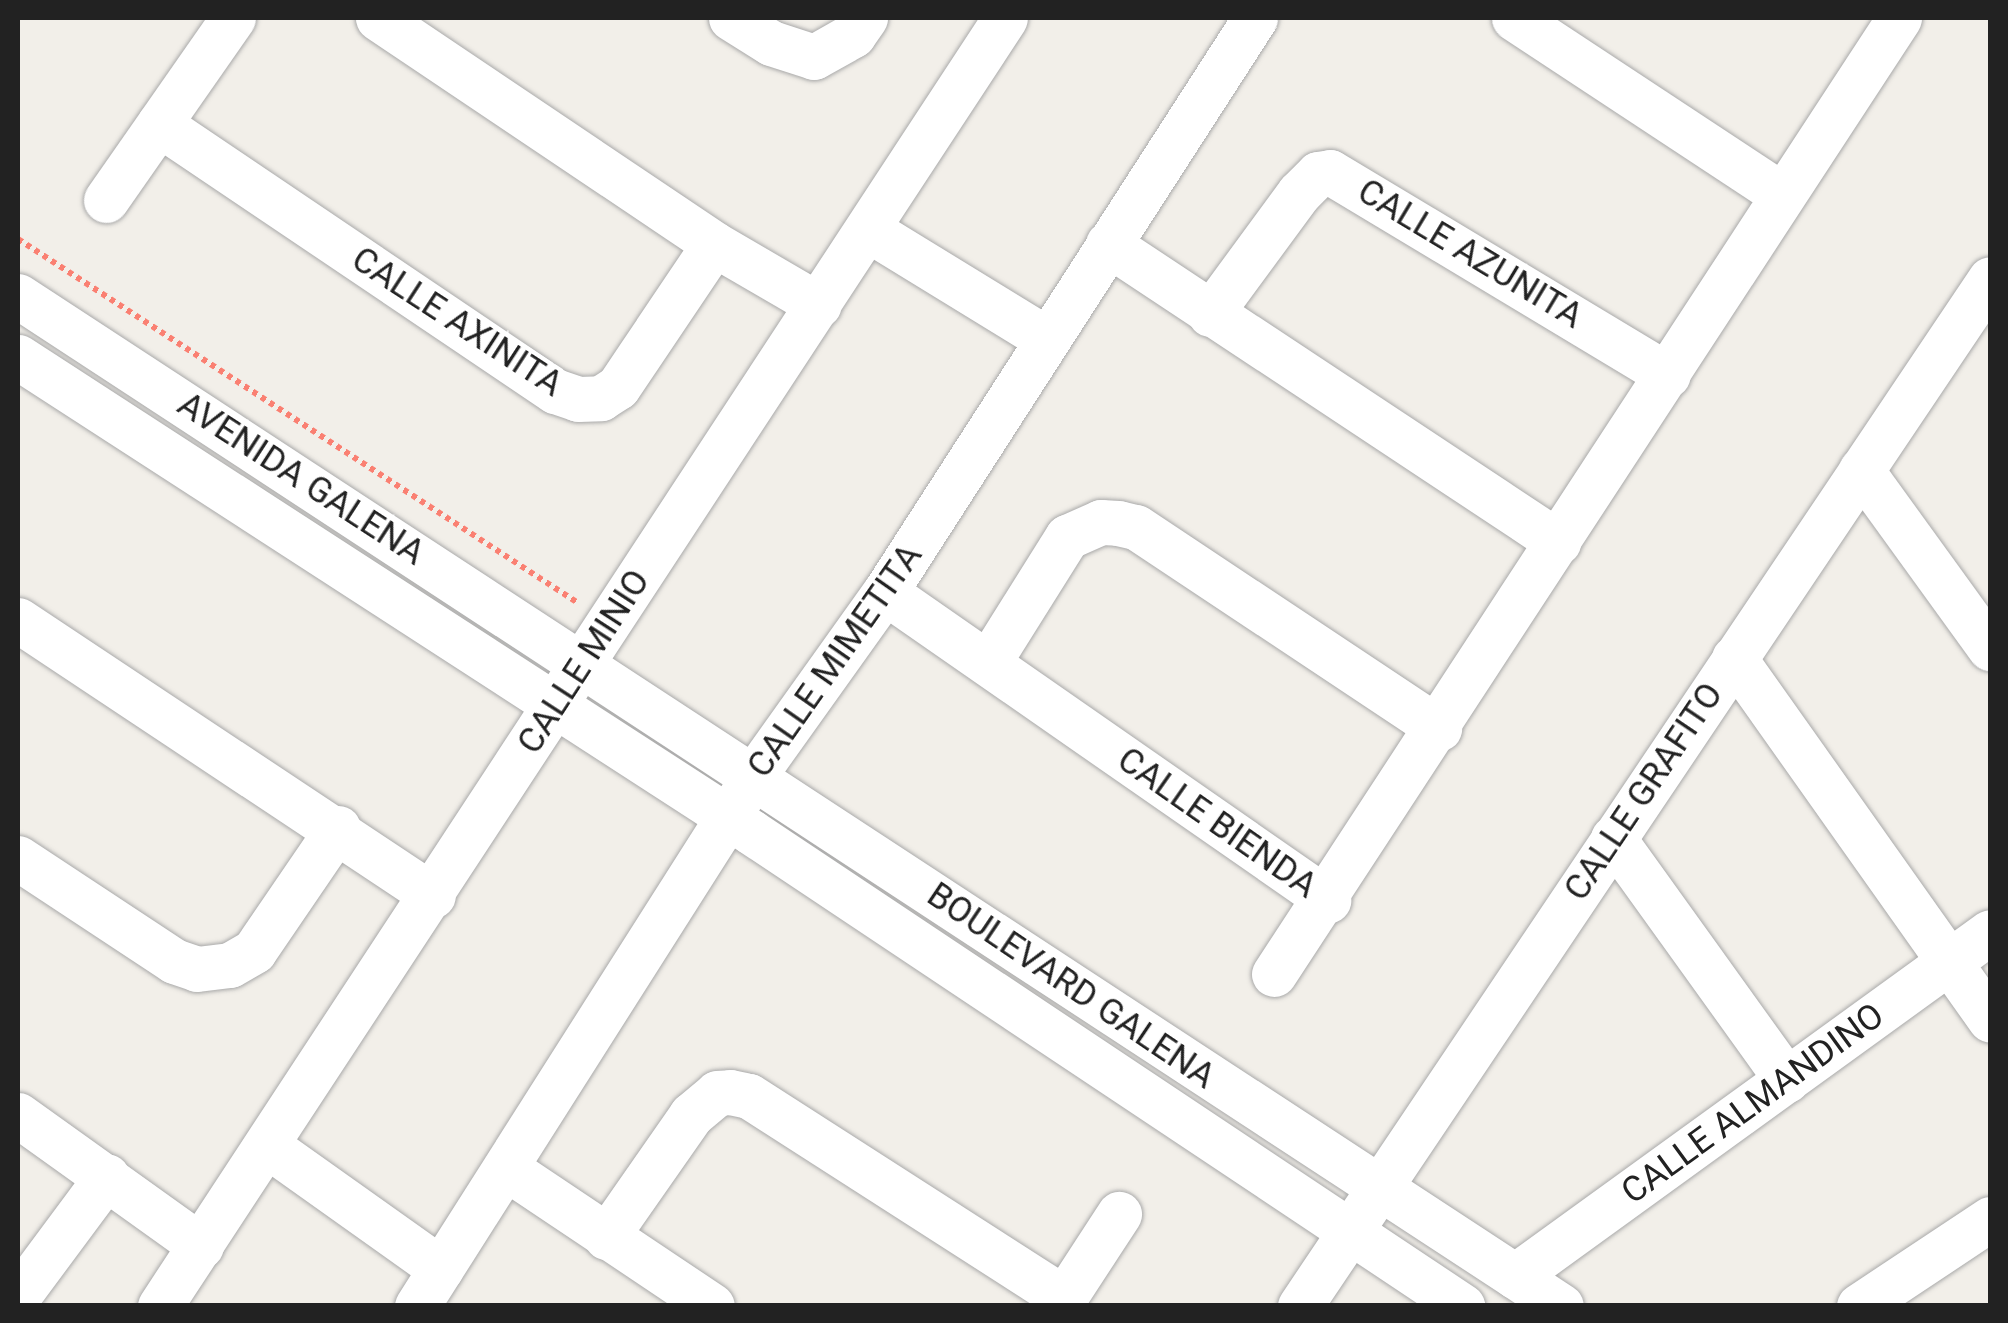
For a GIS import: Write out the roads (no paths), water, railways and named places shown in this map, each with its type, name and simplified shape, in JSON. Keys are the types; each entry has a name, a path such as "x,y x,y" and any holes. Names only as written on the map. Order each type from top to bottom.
{"street":[{"path":"106,200 233,18"},
{"path":"378,18 714,244 819,305"},
{"path":"731,18 771,43 814,57 843,42 865,18"},
{"name":"CALLE MINIO","path":"160,1306 433,896 1006,18"},
{"name":"CALLE MIMETITA","path":"429,1287 509,1170 756,774 884,592 1255,18"},
{"path":"1514,18 1781,194"},
{"path":"1108,244 1558,542 1729,280 1883,23"},
{"name":"CALLE AXINITA","path":"159,124 555,391 578,399 600,398 618,388 714,244"},
{"name":"CALLE AZUNITA","path":"1210,314 1299,193 1330,172 1668,375"},
{"path":"869,230 1047,339"},
{"name":"CALLE GRAFITO","path":"1300,1306 1990,280"},
{"name":"AVENIDA GALENA","path":"18,296 585,662"},
{"name":"AVENIDA GALENA","path":"18,358 556,706"},
{"path":"1861,470 1990,648"},
{"path":"988,662 1067,537 1101,522 1118,523 1136,527 1439,728"},
{"name":"CALLE BIENDA","path":"884,592 1328,900 1558,542"},
{"path":"18,620 338,828 433,896"},
{"path":"1734,658 1990,1020"},
{"name":"BOULEVARD GALENA","path":"585,662 1376,1190 1561,1306"},
{"name":"BOULEVARD GALENA","path":"556,706 1462,1306"},
{"path":"18,858 174,961 197,968 230,965 254,950 338,828"},
{"path":"1613,838 1786,1080"},
{"path":"1274,974 1328,900"},
{"name":"CALLE ALMANDINO","path":"1515,1276 1990,932"},
{"path":"606,1238 690,1115 718,1093 730,1092 748,1096 1061,1302 1119,1214"},
{"path":"18,1115 200,1246"},
{"path":"268,1146 429,1287"},
{"path":"509,1170 712,1306"},
{"path":"18,1296 107,1176"},
{"path":"1860,1306 1990,1219"}]}
